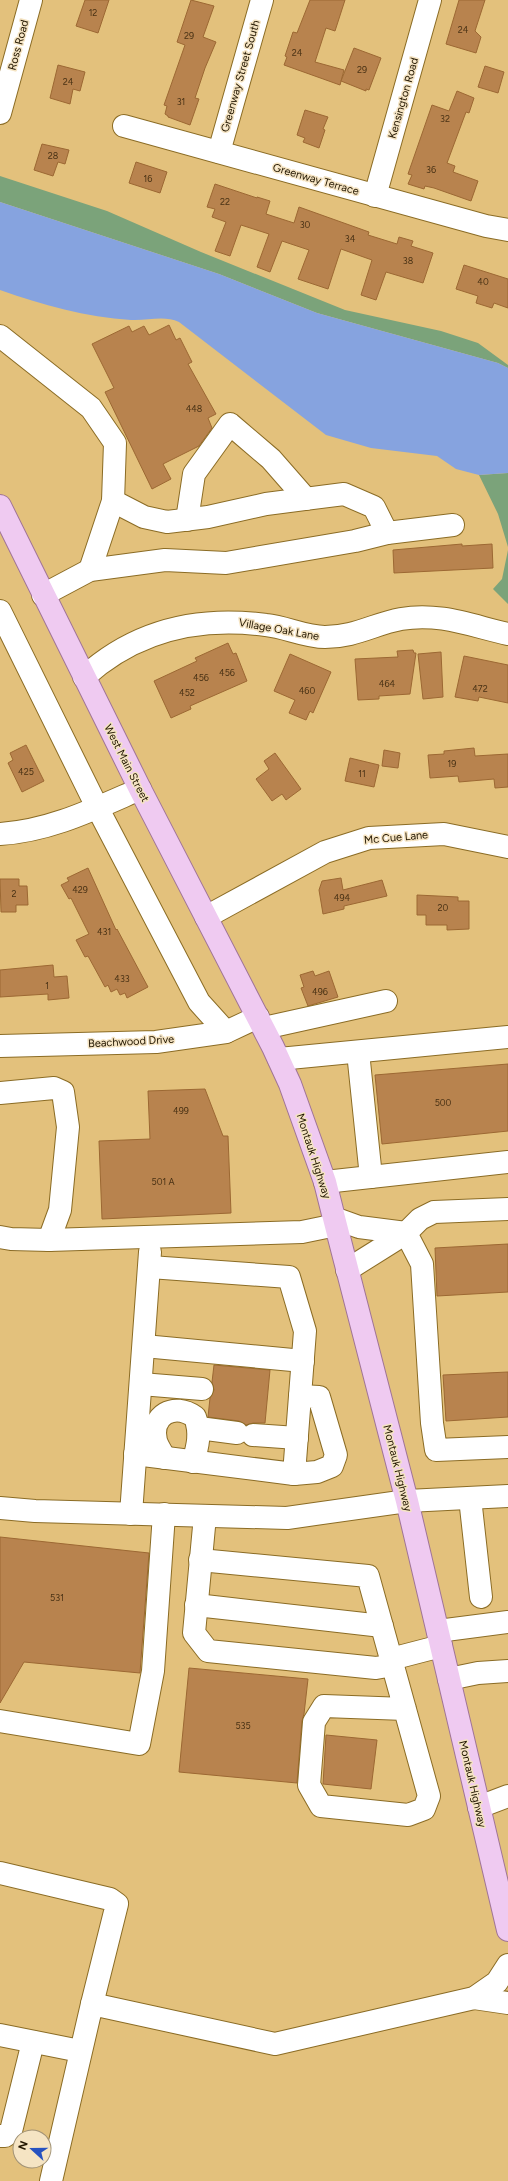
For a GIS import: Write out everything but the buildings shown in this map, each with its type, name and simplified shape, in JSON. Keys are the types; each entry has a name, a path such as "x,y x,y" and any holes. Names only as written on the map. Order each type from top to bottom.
{"main road":[{"name":"West Main Street","path":"0,506 42,595 261,1023"},
{"name":"Montauk Highway","path":"261,1023 290,1084 325,1182 406,1501 508,1930"}],"street":[{"name":"Ross Road","path":"0,113 31,0"},
{"name":"Greenway Street South","path":"219,152 262,0"},
{"name":"Kensington Road","path":"375,196 430,0"},
{"name":"Greenway Terrace","path":"124,126 375,196 508,230"},
{"path":"0,336 91,408 115,443 113,501 90,570"},
{"path":"187,520 194,474 230,424 271,459 306,499"},
{"path":"113,501 144,517 167,522 208,517 266,504 344,494 374,507 387,533"},
{"path":"42,595 90,570 165,560 226,563 355,541 387,533 453,525"},
{"path":"0,611 97,807 199,1002 226,1032"},
{"name":"Village Oak Lane","path":"84,677 96,665 133,644 160,631 196,623 232,621 268,625 305,635 330,637 362,632 401,619 425,617 448,618 508,634"},
{"path":"0,834 22,832 61,823 140,789"},
{"name":"Mc Cue Lane","path":"206,917 325,852 369,838 444,834 508,847"},
{"name":"Beachwood Drive","path":"0,1046 156,1042 226,1032 261,1023 386,1001"},
{"path":"279,1060 508,1037"},
{"path":"358,1052 371,1177"},
{"path":"0,1093 54,1088 63,1092 68,1127 67,1142 60,1210 49,1240"},
{"path":"325,1182 508,1162"},
{"path":"347,1270 406,1233 420,1219 434,1212 508,1209"},
{"path":"0,1237 12,1239 49,1240 151,1235 302,1232 335,1222 359,1227 406,1233"},
{"path":"406,1233 422,1264 432,1424 436,1450 508,1447"},
{"path":"131,1514 150,1267 151,1235"},
{"path":"150,1267 289,1277 305,1331 294,1474"},
{"path":"144,1346 303,1361"},
{"path":"141,1384 202,1389"},
{"path":"135,1454 294,1474 317,1472 332,1466 336,1455 319,1397 300,1396"},
{"path":"165,1458 156,1442 156,1431 160,1418 166,1412 178,1410 189,1413 195,1417 199,1428 199,1440 194,1462"},
{"path":"199,1428 245,1434 297,1438"},
{"path":"0,1508 35,1511 287,1518 406,1501 508,1496"},
{"path":"470,1498 481,1597"},
{"path":"0,1721 140,1744 153,1671 164,1514"},
{"path":"205,1516 194,1633 208,1651 376,1668 443,1654 508,1622"},
{"path":"200,1560 368,1576 405,1708 429,1796 424,1809 408,1816 321,1806 309,1785 314,1722 324,1706 405,1708"},
{"path":"196,1605 382,1626"},
{"path":"443,1654 478,1673 508,1671"},
{"path":"479,1807 508,1796"},
{"path":"0,1874 110,1899 117,1904 80,2051 51,2181"},
{"path":"474,1998 497,1982 508,1965"},
{"path":"92,2004 275,2044 474,1998 508,2003"},
{"path":"0,2035 80,2051"},
{"path":"0,2136 5,2136 11,2131 33,2042"}],"green space":[{"path":"0,176 107,211 201,252 345,310 441,331 478,343 508,365 508,368 498,363 317,313 219,274 0,202"},
{"path":"508,473 508,547 498,514 479,475"},
{"path":"508,550 508,604 493,589 502,579"}],"water":[{"path":"0,202 219,274 317,313 498,363 508,368 508,473 479,475 456,469 437,456 371,448 326,435 179,322 167,319 131,320 97,316 32,301 0,290"}]}
